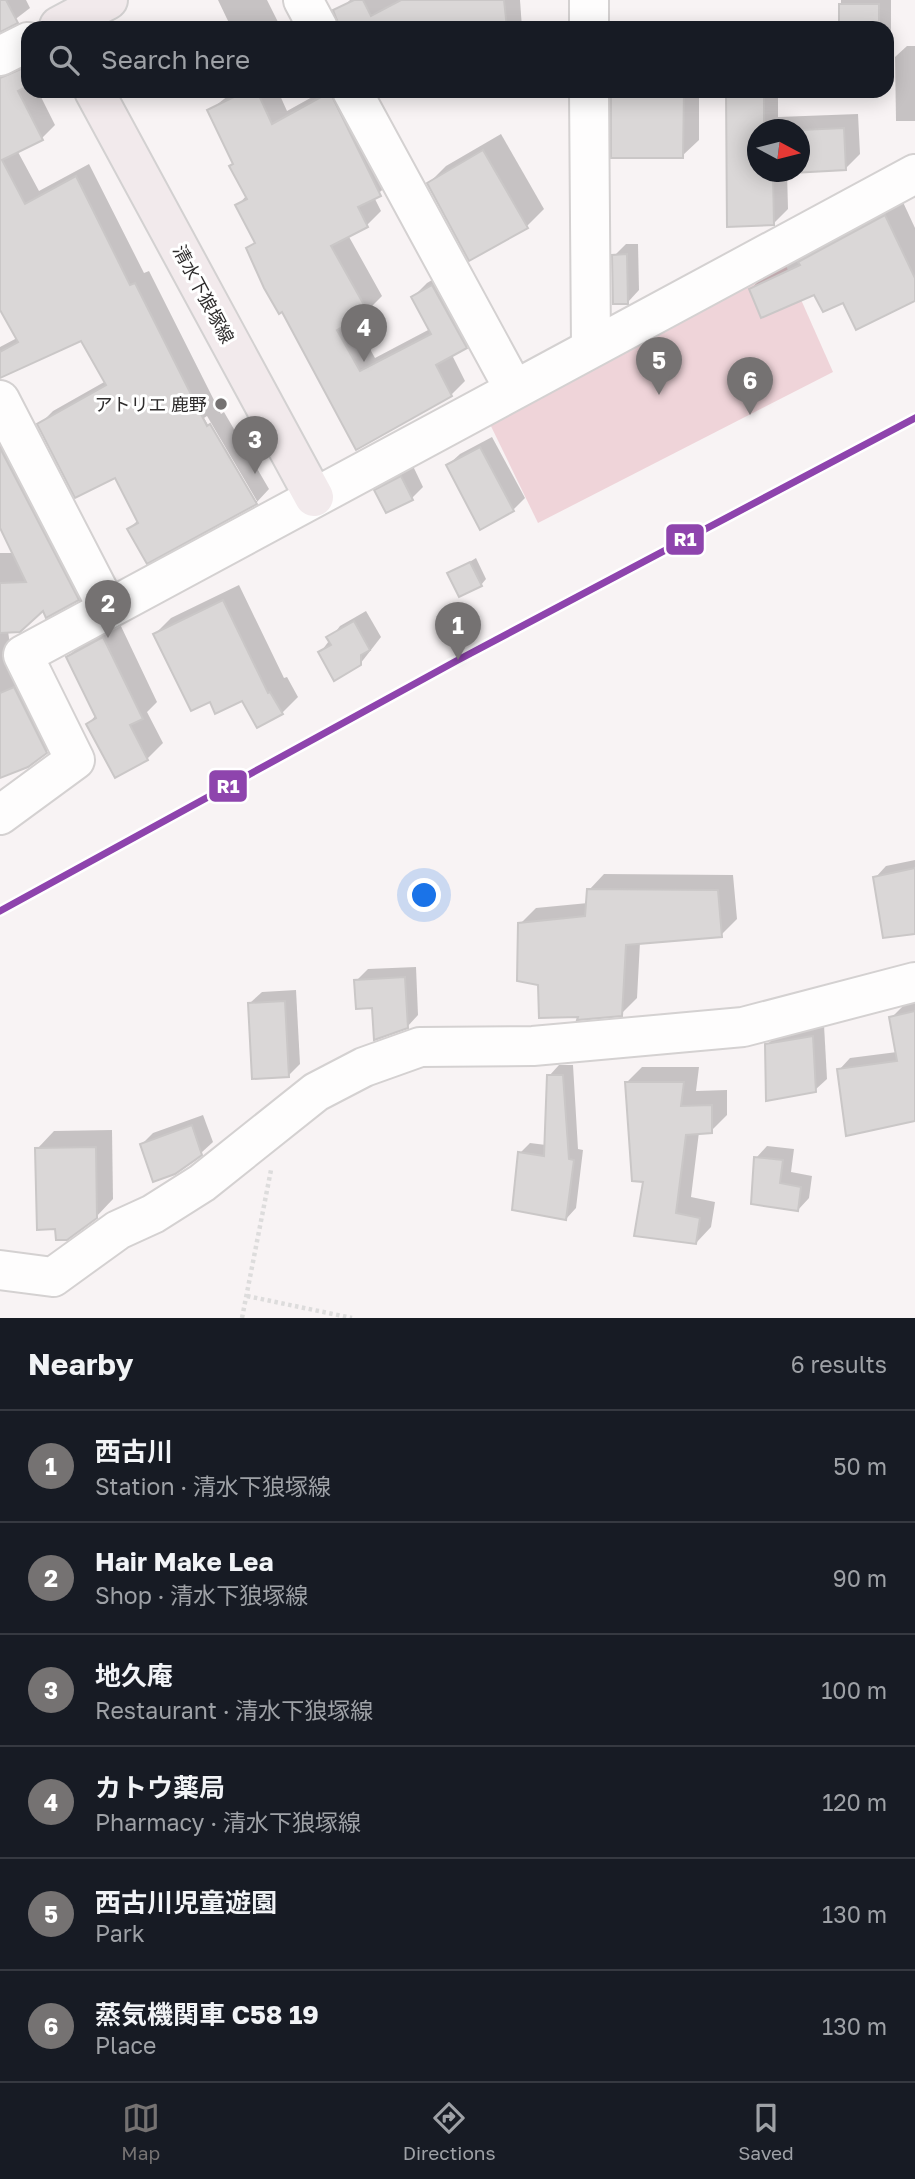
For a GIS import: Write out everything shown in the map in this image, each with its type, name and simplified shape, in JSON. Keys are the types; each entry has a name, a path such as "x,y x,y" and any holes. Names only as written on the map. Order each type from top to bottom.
{"main road":[{"path":"58,21 108,0"},
{"name":"清水下狼塚線","path":"98,98 314,497"}],"street":[{"path":"303,0 314,21"},
{"path":"589,0 589,21"},
{"path":"0,56 21,43"},
{"path":"356,98 514,389"},
{"path":"589,98 591,346"},
{"path":"0,815 75,760 23,655 591,346 915,174"},
{"path":"0,400 108,609"},
{"path":"0,1269 53,1277 118,1230 153,1214 202,1183 316,1093 364,1067 420,1047 533,1046 743,1027 915,982"}],"path":[{"path":"242,1318 281,1118"},
{"path":"247,1296 352,1318"}],"shaded area":[{"path":"783,259 833,372 538,523 487,418"}],"building":[{"path":"0,0 6,0 18,23 0,32"},
{"path":"354,0 363,0 371,16 401,0 504,0 506,21 337,21 333,10"},
{"path":"839,4 879,4 879,21 839,21"},
{"path":"21,69 21,90 18,91 43,140 2,160 25,204 76,176 130,285 135,283 207,426 210,424 257,504 147,564 127,529 138,523 115,478 75,498 37,424 106,385 81,341 0,378 0,352 18,342 0,310 0,78"},
{"path":"232,98 260,98 272,124 319,98 333,98 381,196 358,207 368,227 331,246 368,312 337,330 360,371 431,334 411,297 432,285 467,348 436,365 452,396 356,450 282,312 279,314 264,288 246,248 255,243 235,205 247,199 229,166 233,164 207,110"},
{"path":"611,98 684,98 683,158 611,158"},
{"path":"726,98 764,98 764,119 747,119 747,182 773,182 774,225 727,227"},
{"path":"844,128 846,170 810,172 810,130"},
{"path":"483,150 528,228 469,261 427,183"},
{"path":"885,215 915,278 915,301 856,330 843,303 823,312 814,295 761,318 749,289 800,265 798,262"},
{"path":"627,254 628,304 613,304 612,255"},
{"path":"480,447 514,511 480,530 446,465"},
{"path":"0,448 79,600 46,618 43,611 20,632 0,633 0,583 26,582 0,528"},
{"path":"401,476 413,500 386,513 374,490"},
{"path":"470,562 482,586 459,597 447,573"},
{"path":"223,600 268,693 270,692 283,714 257,728 242,701 215,714 210,702 191,711 153,634"},
{"path":"354,621 370,650 361,655 361,665 334,681 318,652 331,645 326,637"},
{"path":"103,637 143,719 130,725 148,760 115,778 86,724 96,718 66,657"},
{"path":"14,687 47,753 28,767 0,778 0,693"},
{"path":"915,868 915,934 883,938 873,877"},
{"path":"587,889 718,890 722,937 626,945 622,1016 577,1020 578,1017 539,1018 538,985 517,981 518,923 585,916"},
{"path":"405,977 408,1028 374,1040 372,1008 356,1009 354,980"},
{"path":"285,1001 289,1077 252,1079 248,1003"},
{"path":"915,1011 915,1121 846,1136 837,1069 897,1061 889,1017"},
{"path":"813,1036 816,1092 766,1101 765,1044"},
{"path":"547,1075 563,1075 569,1159 574,1160 566,1220 512,1210 518,1152 544,1156"},
{"path":"625,1082 684,1082 681,1106 712,1105 712,1133 686,1135 676,1213 700,1218 696,1244 634,1236 643,1182 632,1181"},
{"path":"192,1125 202,1155 175,1174 153,1182 140,1144"},
{"path":"96,1147 97,1218 67,1240 56,1240 55,1229 37,1230 35,1148"},
{"path":"754,1157 783,1160 780,1183 801,1187 798,1211 751,1204"}],"transit line":[{"name":"R1","path":"0,911 458,660 915,418"}],"place":[{"name":"カトウ薬局","path":"364,362"},
{"name":"西古川児童遊園","path":"659,395"},
{"name":"アトリエ 鹿野","path":"221,404"},
{"name":"蒸気機関車 C58 19","path":"750,415"},
{"name":"地久庵","path":"255,474"},
{"name":"Hair Make Lea","path":"108,638"},
{"name":"西古川","path":"458,660"}]}
